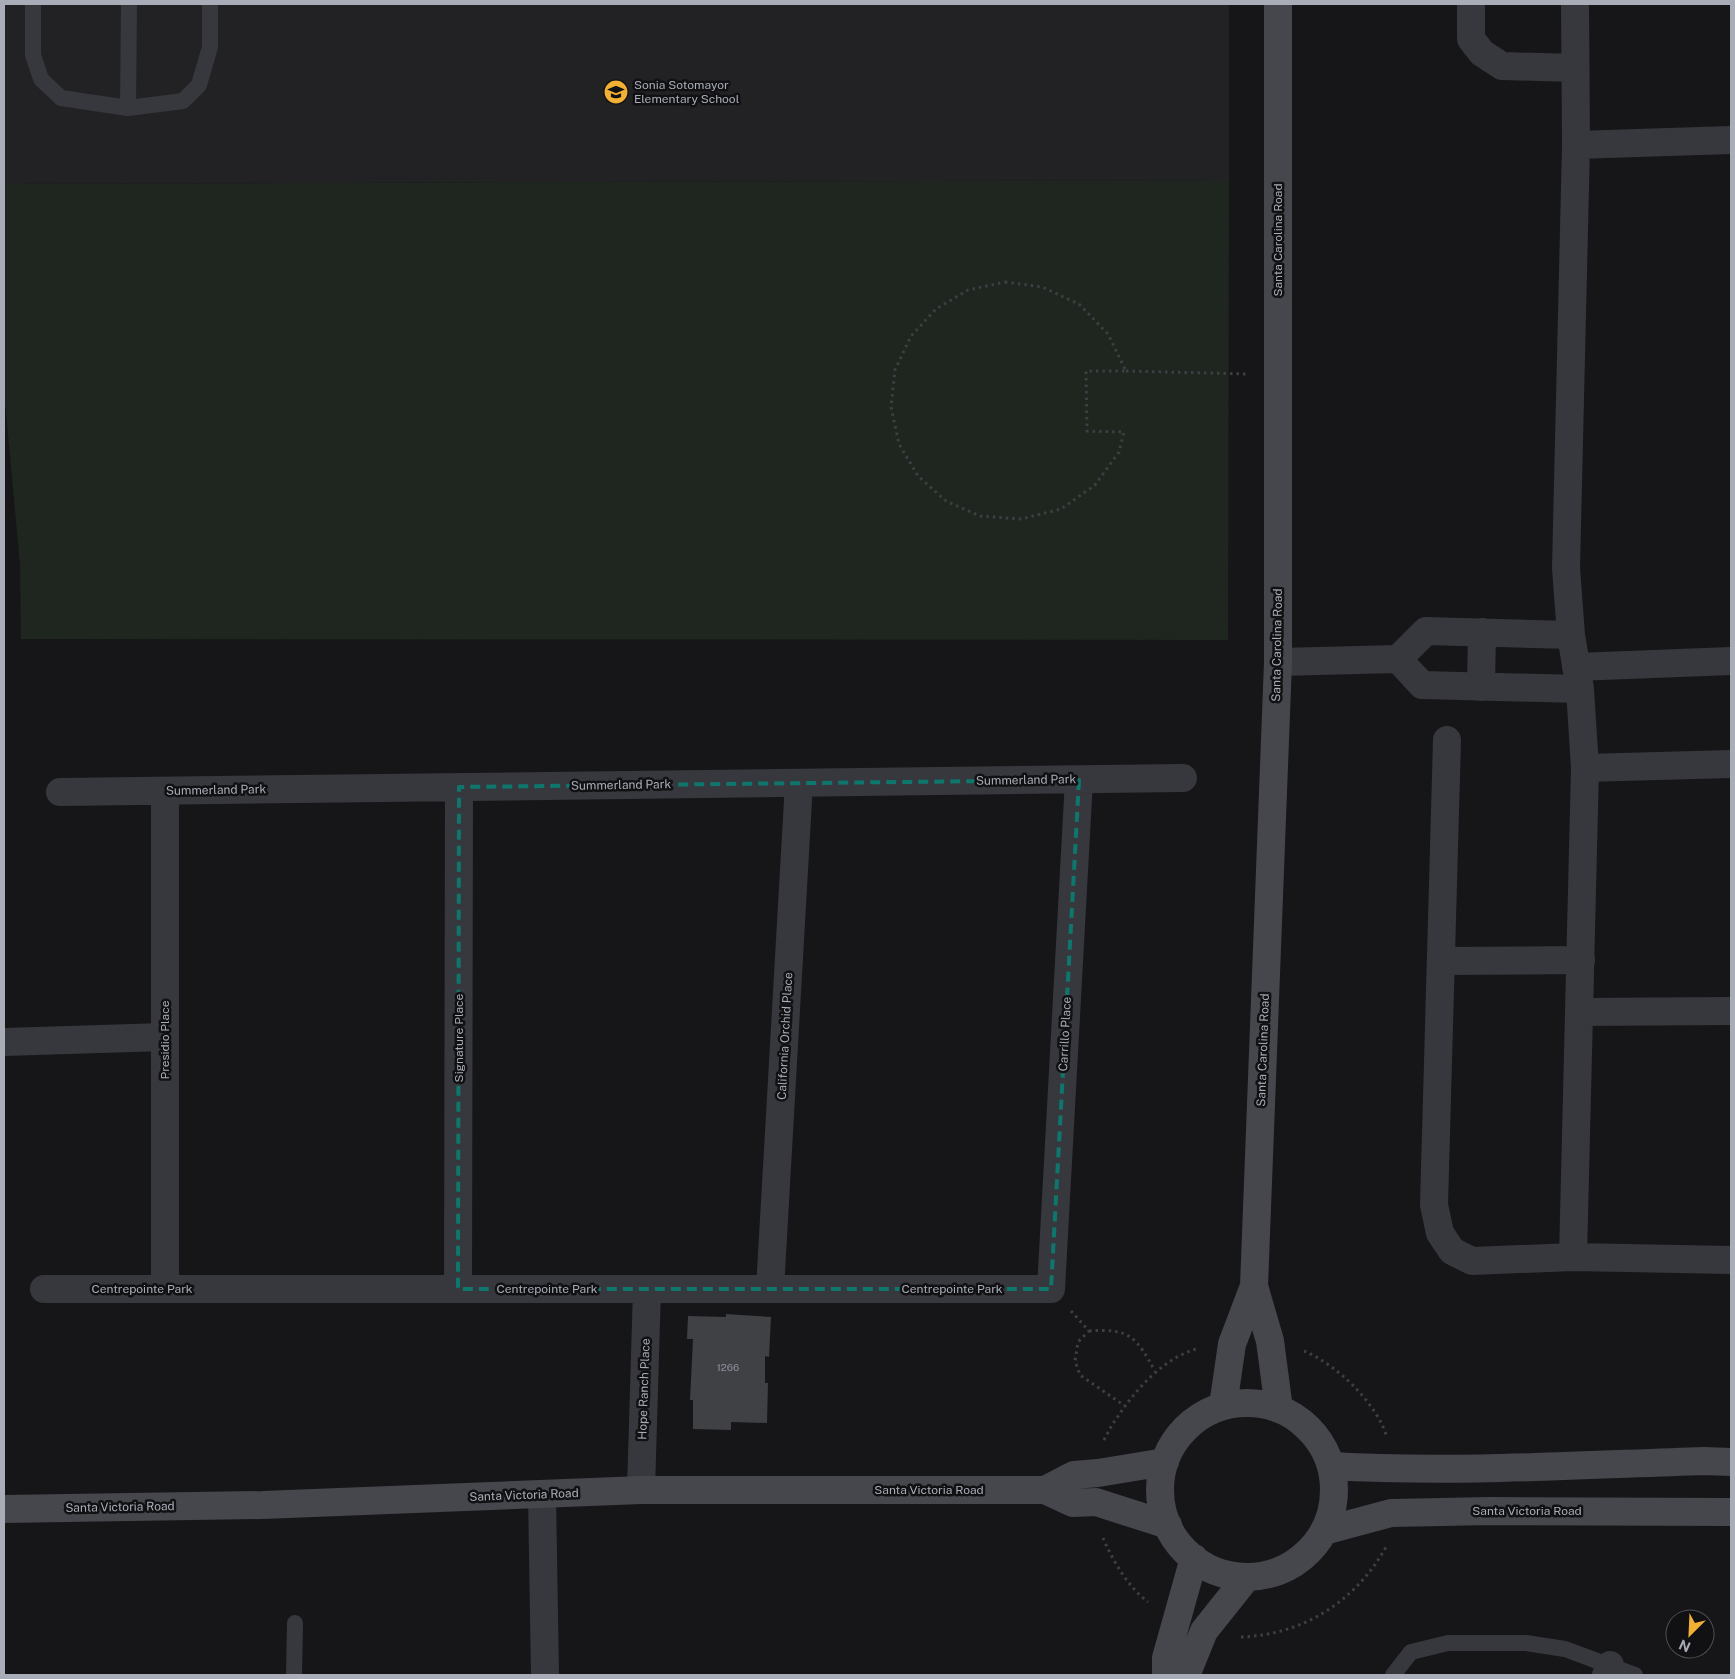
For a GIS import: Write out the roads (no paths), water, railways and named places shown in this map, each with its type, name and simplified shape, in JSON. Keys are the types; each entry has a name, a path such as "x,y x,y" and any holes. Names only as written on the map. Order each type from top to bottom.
{"street":[{"name":"Santa Carolina Road","path":"1224,1406 1232,1344 1254,1286 1278,662 1278,4"},
{"path":"1471,4 1471,39 1482,53 1502,66 1575,68"},
{"path":"1573,1257 1585,768 1578,678 1571,635 1566,568 1576,145 1575,4"},
{"path":"1576,145 1731,140"},
{"path":"1278,662 1398,659 1426,631 1571,635"},
{"path":"1481,687 1482,632"},
{"path":"1398,659 1422,685 1481,687 1731,661"},
{"path":"1447,740 1434,1205 1440,1233 1452,1251 1472,1261 1573,1257 1731,1260"},
{"path":"1585,768 1731,764"},
{"name":"Summerland Park","path":"60,792 1183,778"},
{"name":"Carrillo Place","path":"1051,1289 1080,780"},
{"name":"California Orchid Place","path":"770,1289 799,783"},
{"name":"Signature Place","path":"458,1289 459,787"},
{"name":"Presidio Place","path":"165,791 165,1289"},
{"path":"1441,961 1581,960"},
{"path":"1580,1012 1731,1011"},
{"path":"4,1042 165,1037"},
{"name":"Santa Carolina Road","path":"1254,1286 1270,1340 1279,1409"},
{"name":"Centrepointe Park","path":"44,1289 1051,1289"},
{"name":"Hope Ranch Place","path":"640,1490 647,1289"},
{"path":"1251,1403 1279,1409 1302,1422 1320,1442 1331,1466 1335,1488 1332,1510 1324,1531 1311,1550 1292,1564 1270,1574 1247,1576 1219,1572 1194,1558 1179,1543 1168,1526 1162,1505 1160,1483 1165,1462 1174,1443 1187,1427 1204,1414 1224,1406 1251,1403"},
{"path":"1331,1466 1390,1469 1475,1469 1704,1461 1731,1462"},
{"name":"Santa Victoria Road","path":"1045,1490 1074,1475 1165,1462"},
{"name":"Santa Victoria Road","path":"4,1509 264,1505 640,1490 1045,1490 1073,1503 1096,1502 1168,1526"},
{"path":"542,1494 545,1675"},
{"name":"Santa Victoria Road","path":"1324,1531 1392,1513 1490,1511 1731,1512"},
{"path":"1166,1675 1166,1658 1194,1558"},
{"path":"1183,1675 1187,1673 1204,1631 1247,1576"}],"lane":[{"path":"33,4 33,55 41,79 61,98 128,108 183,100 199,85 210,47 210,4"},
{"path":"128,108 129,4"},
{"path":"294,1675 295,1622"},
{"path":"1393,1675 1411,1652 1448,1643 1526,1643 1565,1649 1608,1670 1635,1675"}],"place":[{"name":"Sonia Sotomayor Elementary School","path":"616,92"}]}
